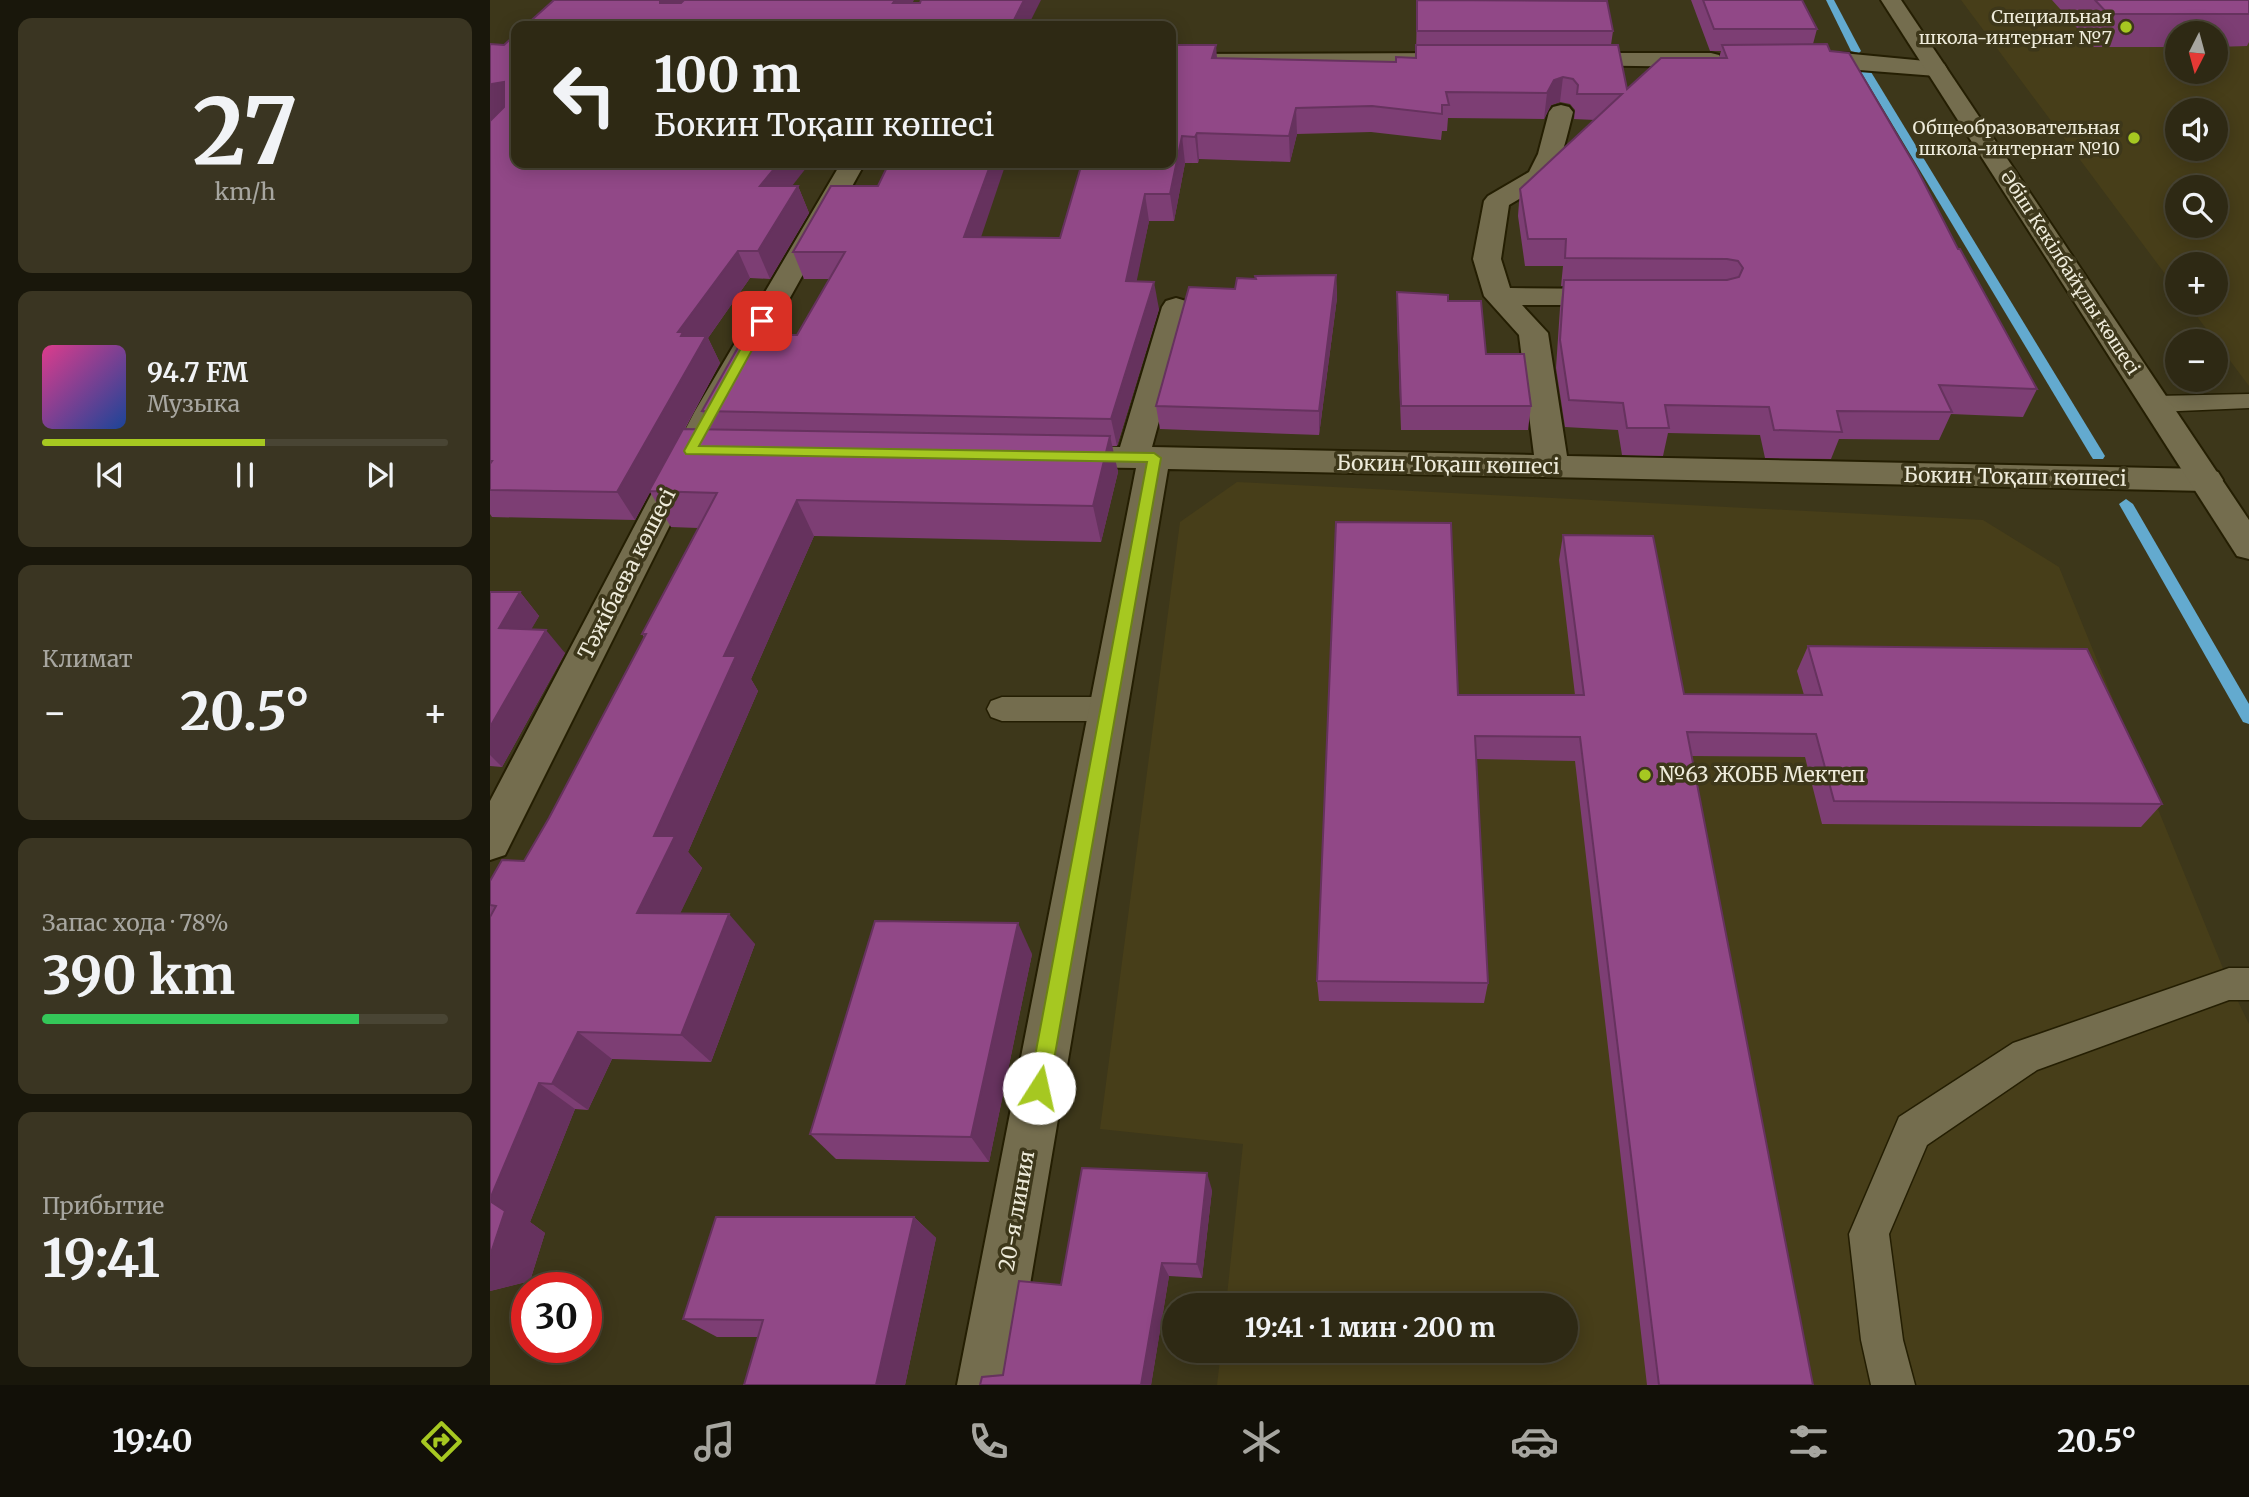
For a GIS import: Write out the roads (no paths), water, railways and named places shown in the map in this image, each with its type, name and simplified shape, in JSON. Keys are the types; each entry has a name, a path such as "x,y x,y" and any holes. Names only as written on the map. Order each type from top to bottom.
{"street":[{"name":"Әбіш Кекілбайұлы көшесі","path":"1891,0 2249,547"},
{"path":"1176,61 1465,60"},
{"path":"1548,60 1730,60"},
{"path":"1786,60 1842,60 1936,69"},
{"path":"1552,467 1534,333 1497,296 1487,260 1497,201 1539,177 1550,153 1561,112"},
{"name":"Тәжібаева көшесі","path":"490,842 704,451 850,168"},
{"path":"1497,296 1636,297"},
{"name":"20-я линия","path":"985,1385 1109,709 1144,458 1176,307"},
{"name":"Бокин Тоқаш көшесі","path":"1036,456 2206,481"}],"lane":[{"path":"2156,404 2249,401"},
{"path":"1002,709 1109,709"},
{"path":"1893,1385 1882,1340 1869,1234 1913,1131 2026,1056 2229,984 2249,984"}],"waterway":[{"path":"1830,0 1856,51"},
{"path":"1866,72 2098,456"},
{"path":"2126,504 2249,718"}],"place":[{"name":"Специальная школа-интернат №7","path":"2126,27"},
{"name":"Общеобразовательная школа-интернат №10","path":"2134,138"},
{"name":"№63 ЖОББ Мектеп","path":"1645,775"}]}
